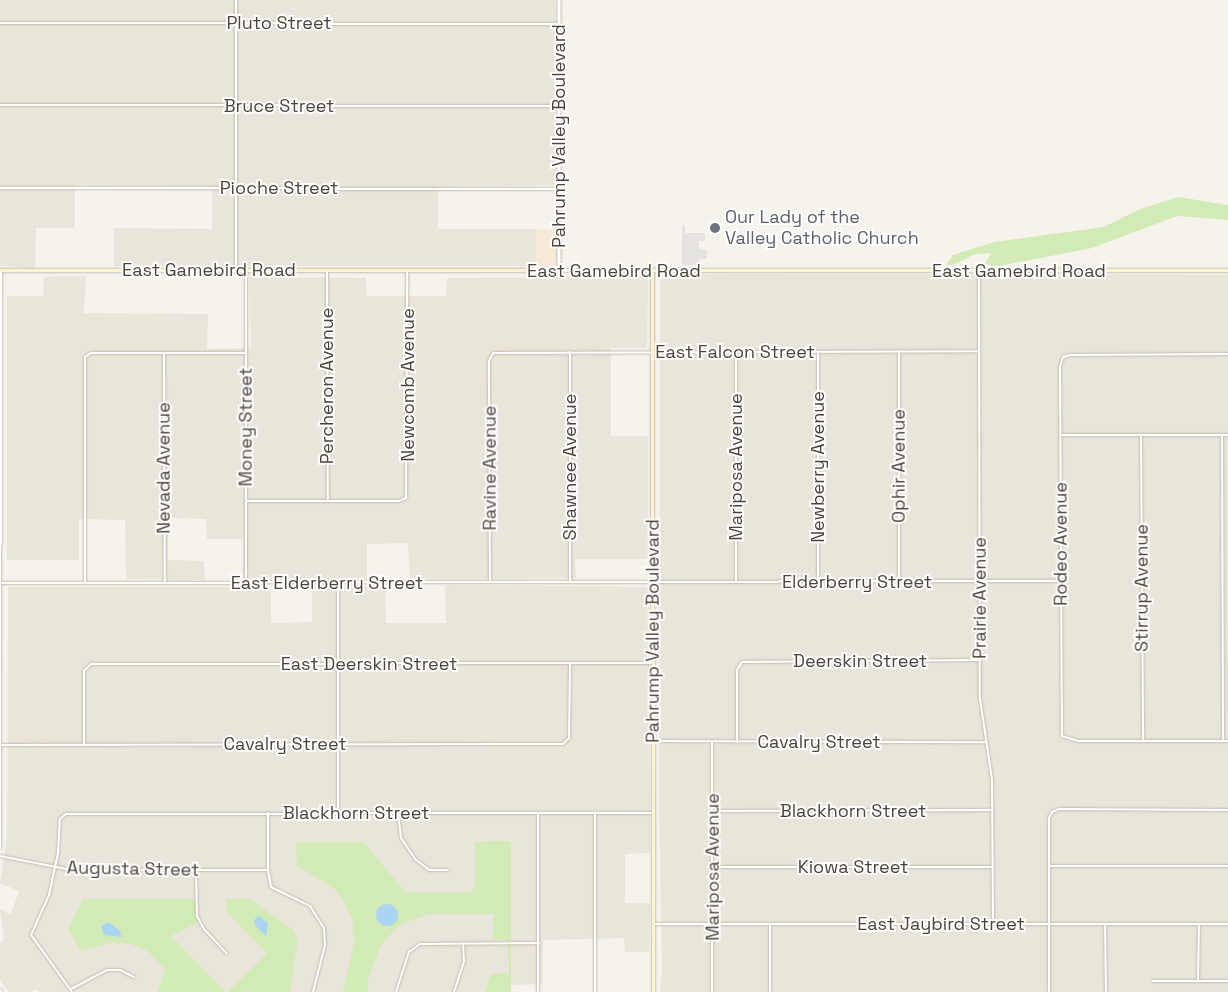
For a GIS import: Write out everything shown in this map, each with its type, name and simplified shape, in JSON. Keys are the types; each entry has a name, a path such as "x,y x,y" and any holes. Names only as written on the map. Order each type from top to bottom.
{"main road":[{"name":"East Gamebird Road","path":"0,270 1228,270"},
{"name":"Pahrump Valley Boulevard","path":"652,271 653,992"}],"street":[{"path":"236,0 236,270"},
{"name":"Pahrump Valley Boulevard","path":"559,0 559,271"},
{"name":"Pluto Street","path":"0,23 559,24"},
{"name":"Bruce Street","path":"0,105 559,106"},
{"name":"Pioche Street","path":"0,188 559,188"},
{"path":"0,270 2,583 0,848"},
{"name":"Money Street","path":"246,270 246,583"},
{"name":"Percheron Avenue","path":"326,270 328,501"},
{"name":"Newcomb Avenue","path":"328,501 404,499 408,493 408,271"},
{"name":"Prairie Avenue","path":"979,271 981,716 992,779 993,924"},
{"name":"Ophir Avenue","path":"898,351 899,582"},
{"name":"East Falcon Street","path":"491,354 570,352 979,351"},
{"name":"Shawnee Avenue","path":"570,352 570,582"},
{"name":"Mariposa Avenue","path":"736,352 736,582"},
{"name":"Newberry Avenue","path":"818,352 818,582"},
{"path":"85,583 85,357 92,353 246,353"},
{"name":"Nevada Avenue","path":"164,353 165,583"},
{"name":"Ravine Avenue","path":"490,582 491,354"},
{"name":"Rodeo Avenue","path":"1143,741 1070,741 1064,738 1061,731 1061,435 1063,357 1228,354"},
{"path":"1061,435 1228,435"},
{"name":"Stirrup Avenue","path":"1141,435 1143,741"},
{"path":"1222,435 1223,741"},
{"path":"246,501 328,501"},
{"name":"Elderberry Street","path":"653,582 1061,581"},
{"name":"East Elderberry Street","path":"2,583 653,582"},
{"path":"338,583 338,813"},
{"name":"Deerskin Street","path":"737,742 736,675 740,664 746,661 980,660"},
{"name":"Cavalry Street","path":"2,745 567,742 570,663"},
{"name":"East Deerskin Street","path":"84,745 86,666 653,663"},
{"name":"Cavalry Street","path":"653,741 986,742"},
{"path":"1143,741 1228,741"},
{"name":"Mariposa Avenue","path":"712,742 712,992"},
{"name":"Blackhorn Street","path":"713,810 992,810"},
{"path":"1050,992 1049,818 1052,812 1059,810 1228,810"},
{"path":"595,812 595,992"},
{"name":"Blackhorn Street","path":"55,868 60,818 66,814 654,812"},
{"path":"268,813 268,870 274,890 310,906 323,923 325,945 314,992"},
{"path":"398,813 401,838 415,859 429,870 448,870"},
{"path":"538,813 538,992"},
{"name":"Augusta Street","path":"0,856 55,868 268,870"},
{"path":"1049,866 1228,866"},
{"name":"Kiowa Street","path":"712,867 993,867"},
{"path":"55,868 32,938 71,991 107,970 120,970 134,977"},
{"path":"196,870 197,916 204,929 226,953"},
{"name":"East Jaybird Street","path":"654,924 1228,924"},
{"path":"770,924 770,992"},
{"path":"1105,924 1106,992"},
{"path":"1198,981 1199,924"},
{"path":"396,992 412,948 422,943 539,943"},
{"path":"454,992 464,962 463,943"},
{"path":"1152,981 1228,981"}],"shaded area":[{"path":"0,0 555,0 556,185 438,187 438,229 536,229 536,266 114,266 114,228 212,229 212,186 75,185 75,228 36,228 35,268 0,266"},
{"path":"682,225 685,225 685,233 705,233 705,241 699,241 699,249 707,250 707,259 699,259 700,265 682,265"},
{"path":"536,229 556,229 556,266 536,266"},
{"path":"725,274 1228,275 1228,992 660,992 662,968 659,804 660,277"},
{"path":"86,276 84,313 208,314 207,349 251,348 249,277 366,278 367,296 446,296 447,278 648,277 647,348 611,348 611,436 648,436 648,559 575,559 576,578 410,579 408,543 367,544 367,580 243,579 243,539 207,539 206,519 168,518 168,560 204,561 205,580 126,579 125,520 79,519 79,560 7,560 7,296 43,296 44,277"},
{"path":"445,585 649,587 650,853 625,854 625,903 650,903 649,952 625,952 624,938 543,940 543,984 511,985 511,992 39,992 36,989 31,992 9,992 0,981 0,943 4,939 0,909 11,914 19,891 0,883 7,838 8,587 271,587 271,623 312,622 312,586 385,586 386,623 446,623"}],"green space":[{"path":"1178,197 1228,205 1228,220 1177,216 1092,248 999,266 984,264 992,253 975,254 953,265 946,265 953,255 994,242 1104,227 1140,209"},
{"path":"511,841 511,992 485,992 491,974 509,973 508,940 493,940 493,914 429,914 399,925 381,945 368,980 368,992 343,992 354,942 353,923 345,902 334,888 297,866 296,842 364,842 405,892 470,892 475,887 475,842"},
{"path":"83,899 194,899 197,923 171,936 226,992 158,992 165,969 148,951 131,944 113,942 81,951 68,929"},
{"path":"226,899 250,899 293,930 298,939 290,992 227,992 267,954 226,911"}],"water":[{"path":"387,904 395,907 398,915 395,923 387,926 379,923 376,915 379,907"},
{"path":"259,916 268,923 266,936 255,925 254,920"},
{"path":"109,922 120,931 121,937 104,935 101,926"}],"place":[{"name":"Our Lady of the Valley Catholic Church","path":"715,228"}]}
